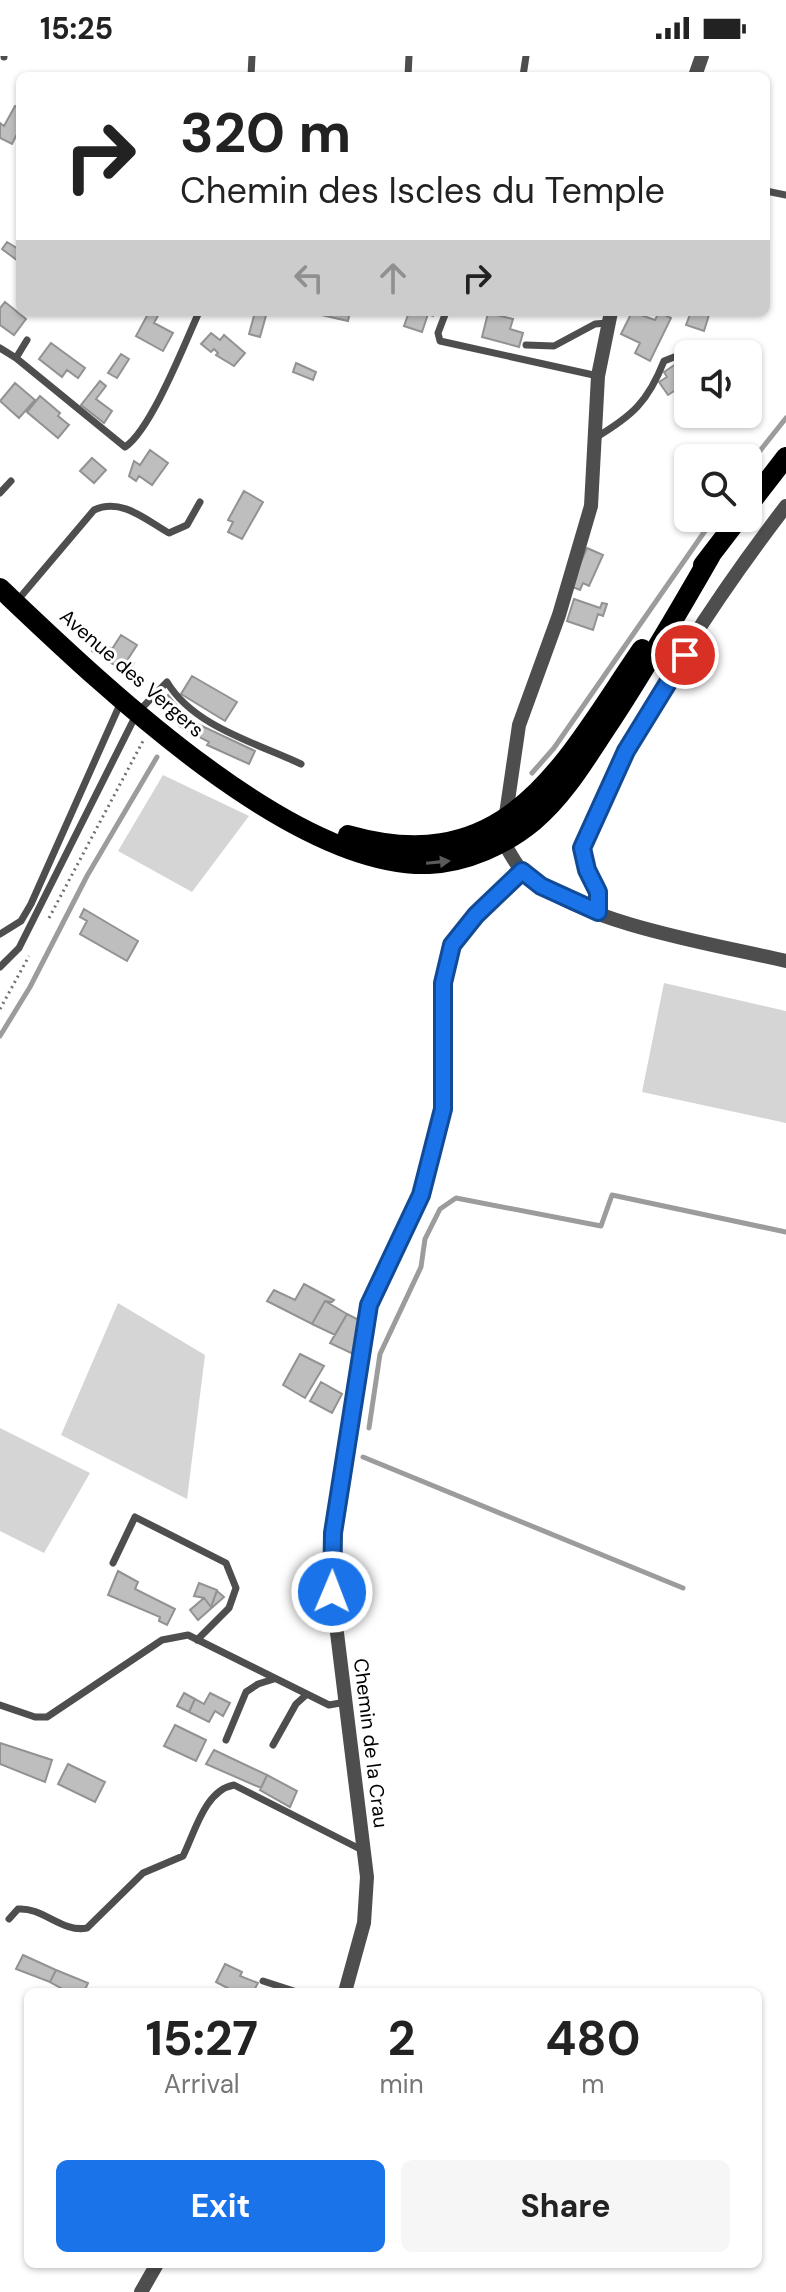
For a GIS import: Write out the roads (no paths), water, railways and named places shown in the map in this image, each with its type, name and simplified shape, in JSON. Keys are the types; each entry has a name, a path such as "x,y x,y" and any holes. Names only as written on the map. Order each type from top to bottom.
{"main road":[{"path":"762,488 786,457"},
{"path":"238,787 336,832 382,844 424,847 469,837 505,819 550,779 677,598 728,532"},
{"path":"238,787 296,824 376,858 429,864 481,854 545,811 581,765 631,690 711,555"},
{"name":"Avenue des Vergers","path":"8,596 137,713 238,787"}],"street":[{"path":"609,318 598,376 591,506 559,615 519,725 503,841 522,871 541,886 598,912 648,929 786,961"},
{"path":"598,912 598,892 587,870 582,848 593,820 654,701 786,506"},
{"path":"469,837 503,841"},
{"name":"Chemin de la Crau","path":"346,1988 364,1923 367,1877 332,1592 333,1533 369,1305 421,1195 439,1132 445,1086 443,983 452,945 476,915 522,871"},
{"path":"141,2292 155,2268"}],"lane":[{"path":"0,348 125,447 134,441 146,421 197,316"},
{"path":"444,316 438,333 440,341 598,376"},
{"path":"526,345 554,346 609,318"},
{"path":"16,358 27,340"},
{"path":"593,439 635,411 649,396 664,361 674,357"},
{"path":"0,493 11,481"},
{"path":"8,596 94,510 113,504 123,507 169,533 187,525 200,502"},
{"path":"0,934 21,921 137,713 167,682 178,700 213,723 301,764"},
{"path":"0,967 19,948 137,713"},
{"path":"113,1563 135,1517 226,1563 236,1588 229,1608 197,1640"},
{"path":"0,1705 35,1717 47,1717 162,1640 188,1635 329,1705 346,1702"},
{"path":"226,1740 246,1692 274,1679"},
{"path":"273,1745 296,1704 306,1695"},
{"path":"9,1919 18,1909 27,1908 71,1928 87,1928 143,1873 183,1856 212,1797 225,1787 234,1785 364,1851"},
{"path":"263,1981 285,1988"}],"waterway":[{"path":"762,448 786,418"},
{"path":"532,773 554,748 704,532"},
{"path":"0,1036 30,987 87,876 157,757"},
{"path":"369,1428 380,1354 421,1267 425,1239 440,1209 456,1198 601,1226 612,1195 786,1232"},
{"path":"363,1457 683,1588"}]}
